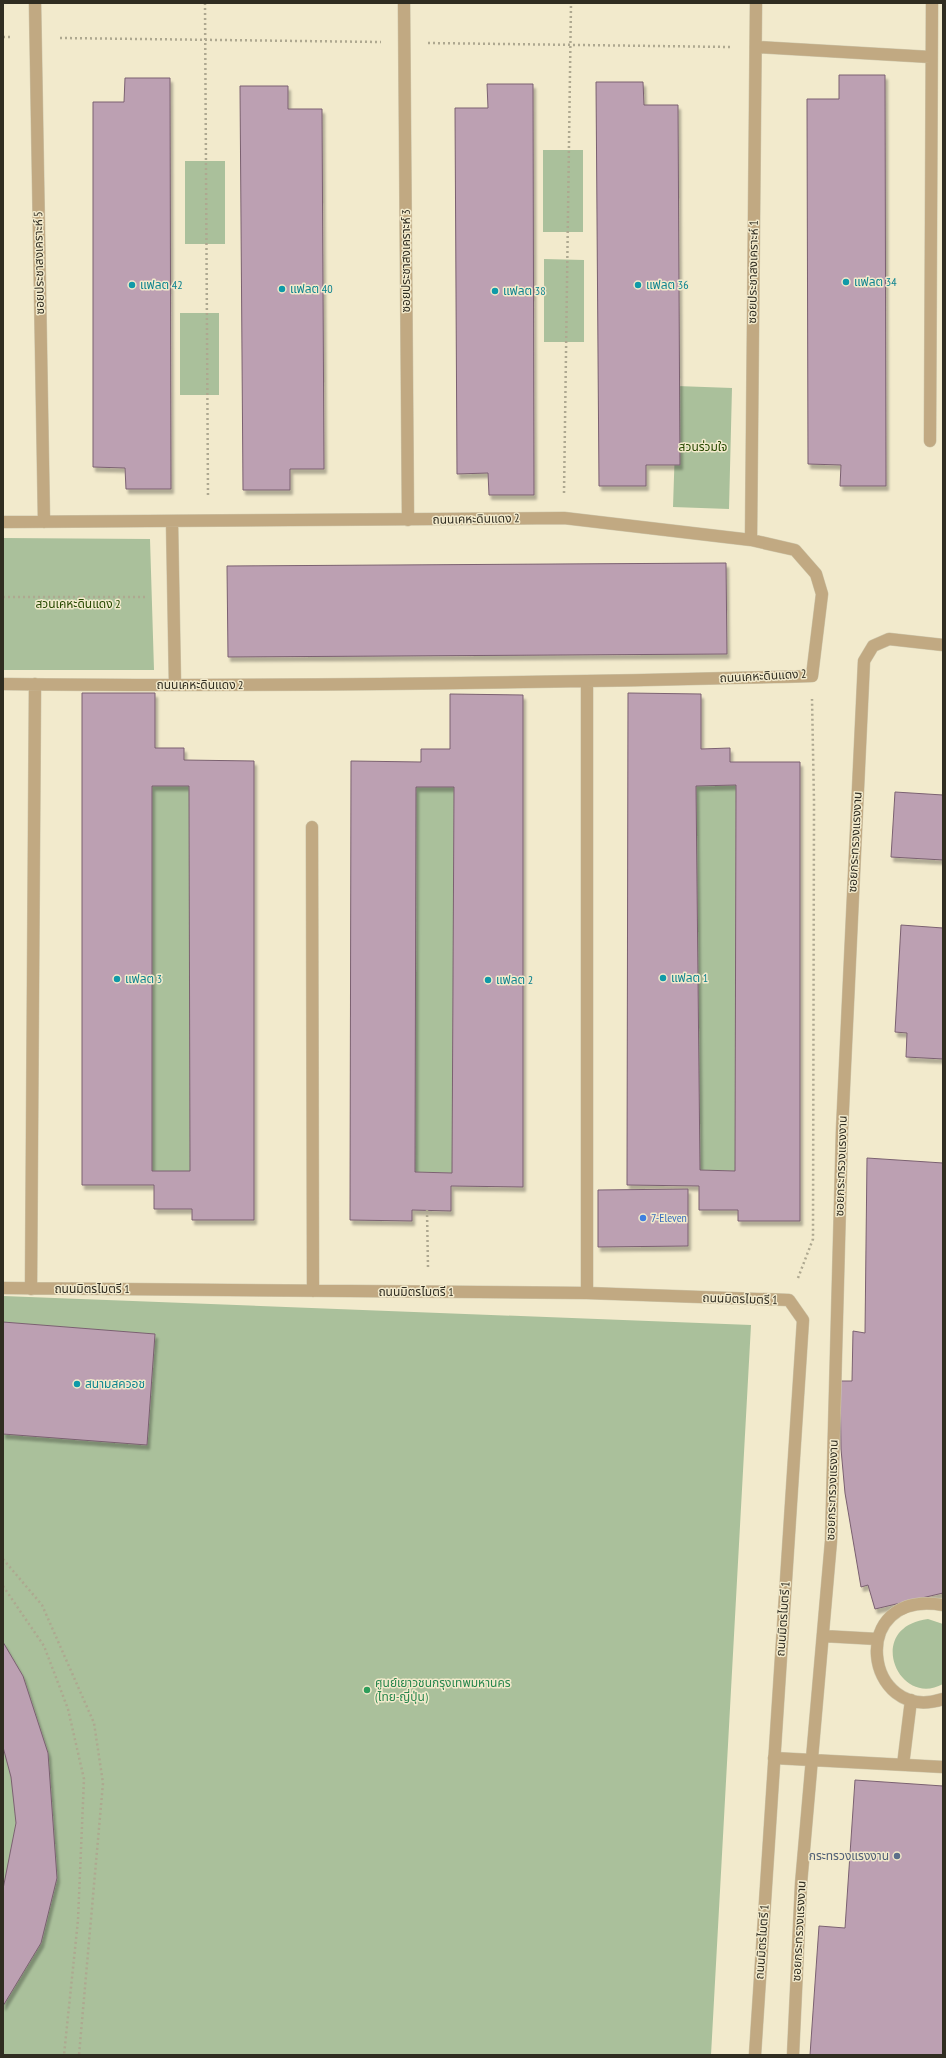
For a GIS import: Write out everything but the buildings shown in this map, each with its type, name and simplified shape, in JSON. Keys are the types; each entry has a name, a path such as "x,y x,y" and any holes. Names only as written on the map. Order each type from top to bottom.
{"street":[{"name":"ซอยประชาสงเคราะห์ 5","path":"35,3 44,522"},
{"name":"ซอยประชาสงเคราะห์ 3","path":"404,3 408,520"},
{"name":"ซอยประชาสงเคราะห์ 1","path":"751,540 756,3"},
{"path":"930,441 930,57 932,3"},
{"path":"756,47 930,57"},
{"name":"ถนนเคหะดินแดง 2","path":"3,522 564,518 751,540 795,550 816,574 822,594 812,676 588,682 174,685 3,684"},
{"path":"172,521 174,685"},
{"name":"ซอยกระทรวงแรงงาน","path":"793,2055 801,1884 831,1541 842,1130 864,661 872,646 889,639 943,645"},
{"path":"587,1293 588,682"},
{"path":"31,1289 35,684"},
{"path":"312,827 313,1291"},
{"name":"ถนนมิตรไมตรี 1","path":"3,1288 587,1293 789,1300 803,1320 754,2055"},
{"path":"943,1605 927,1602 910,1605 896,1612 884,1624 877,1639 875,1656 879,1672 889,1686 902,1697 917,1702 934,1702 943,1699"},
{"path":"823,1636 877,1639"},
{"path":"903,1765 912,1700"},
{"path":"774,1758 943,1767"}],"path":[{"path":"205,3 208,521"},
{"path":"564,518 571,3"},
{"path":"3,597 173,597"},
{"path":"789,1300 812,1239 814,802 812,676"},
{"path":"427,1210 428,1292"},
{"path":"3,1559 42,1605 74,1674 94,1723 103,1783 79,2055"},
{"path":"3,1586 44,1646 68,1708 84,1779 78,1920 64,2055"}],"green space":[{"path":"543,150 583,150 583,232 543,232"},
{"path":"185,161 225,161 225,244 185,244"},
{"path":"544,259 584,260 584,342 544,342"},
{"path":"180,313 219,313 219,395 180,395"},
{"name":"สวนร่วมใจ","path":"677,386 732,388 729,509 673,507"},
{"name":"สวนเคหะดินแดง 2","path":"3,538 150,539 154,670 3,670"},
{"path":"736,785 735,1171 700,1170 696,786"},
{"path":"152,786 189,786 190,1171 152,1171"},
{"path":"416,787 454,787 452,1173 415,1172"},
{"name":"ศูนย์เยาวชนกรุงเทพมหานคร (ไทย-ญี่ปุ่น)","path":"3,1296 751,1325 711,2055 3,2055"},
{"path":"928,1619 943,1624 943,1684 927,1689 913,1686 902,1677 895,1664 893,1650 897,1636 908,1625"}],"place":[{"name":"แฟลต 34","path":"846,282"},
{"name":"แฟลต 42","path":"132,285"},
{"name":"แฟลต 36","path":"638,285"},
{"name":"แฟลต 40","path":"282,289"},
{"name":"แฟลต 38","path":"495,291"},
{"name":"แฟลต 1","path":"663,978"},
{"name":"แฟลต 3","path":"117,979"},
{"name":"แฟลต 2","path":"488,980"},
{"name":"7-Eleven","path":"643,1218"},
{"name":"สนามสควอช","path":"77,1384"},
{"name":"ศูนย์เยาวชนกรุงเทพมหานคร (ไทย-ญี่ปุ่น)","path":"367,1690"},
{"name":"กระทรวงแรงงาน","path":"897,1856"}]}
